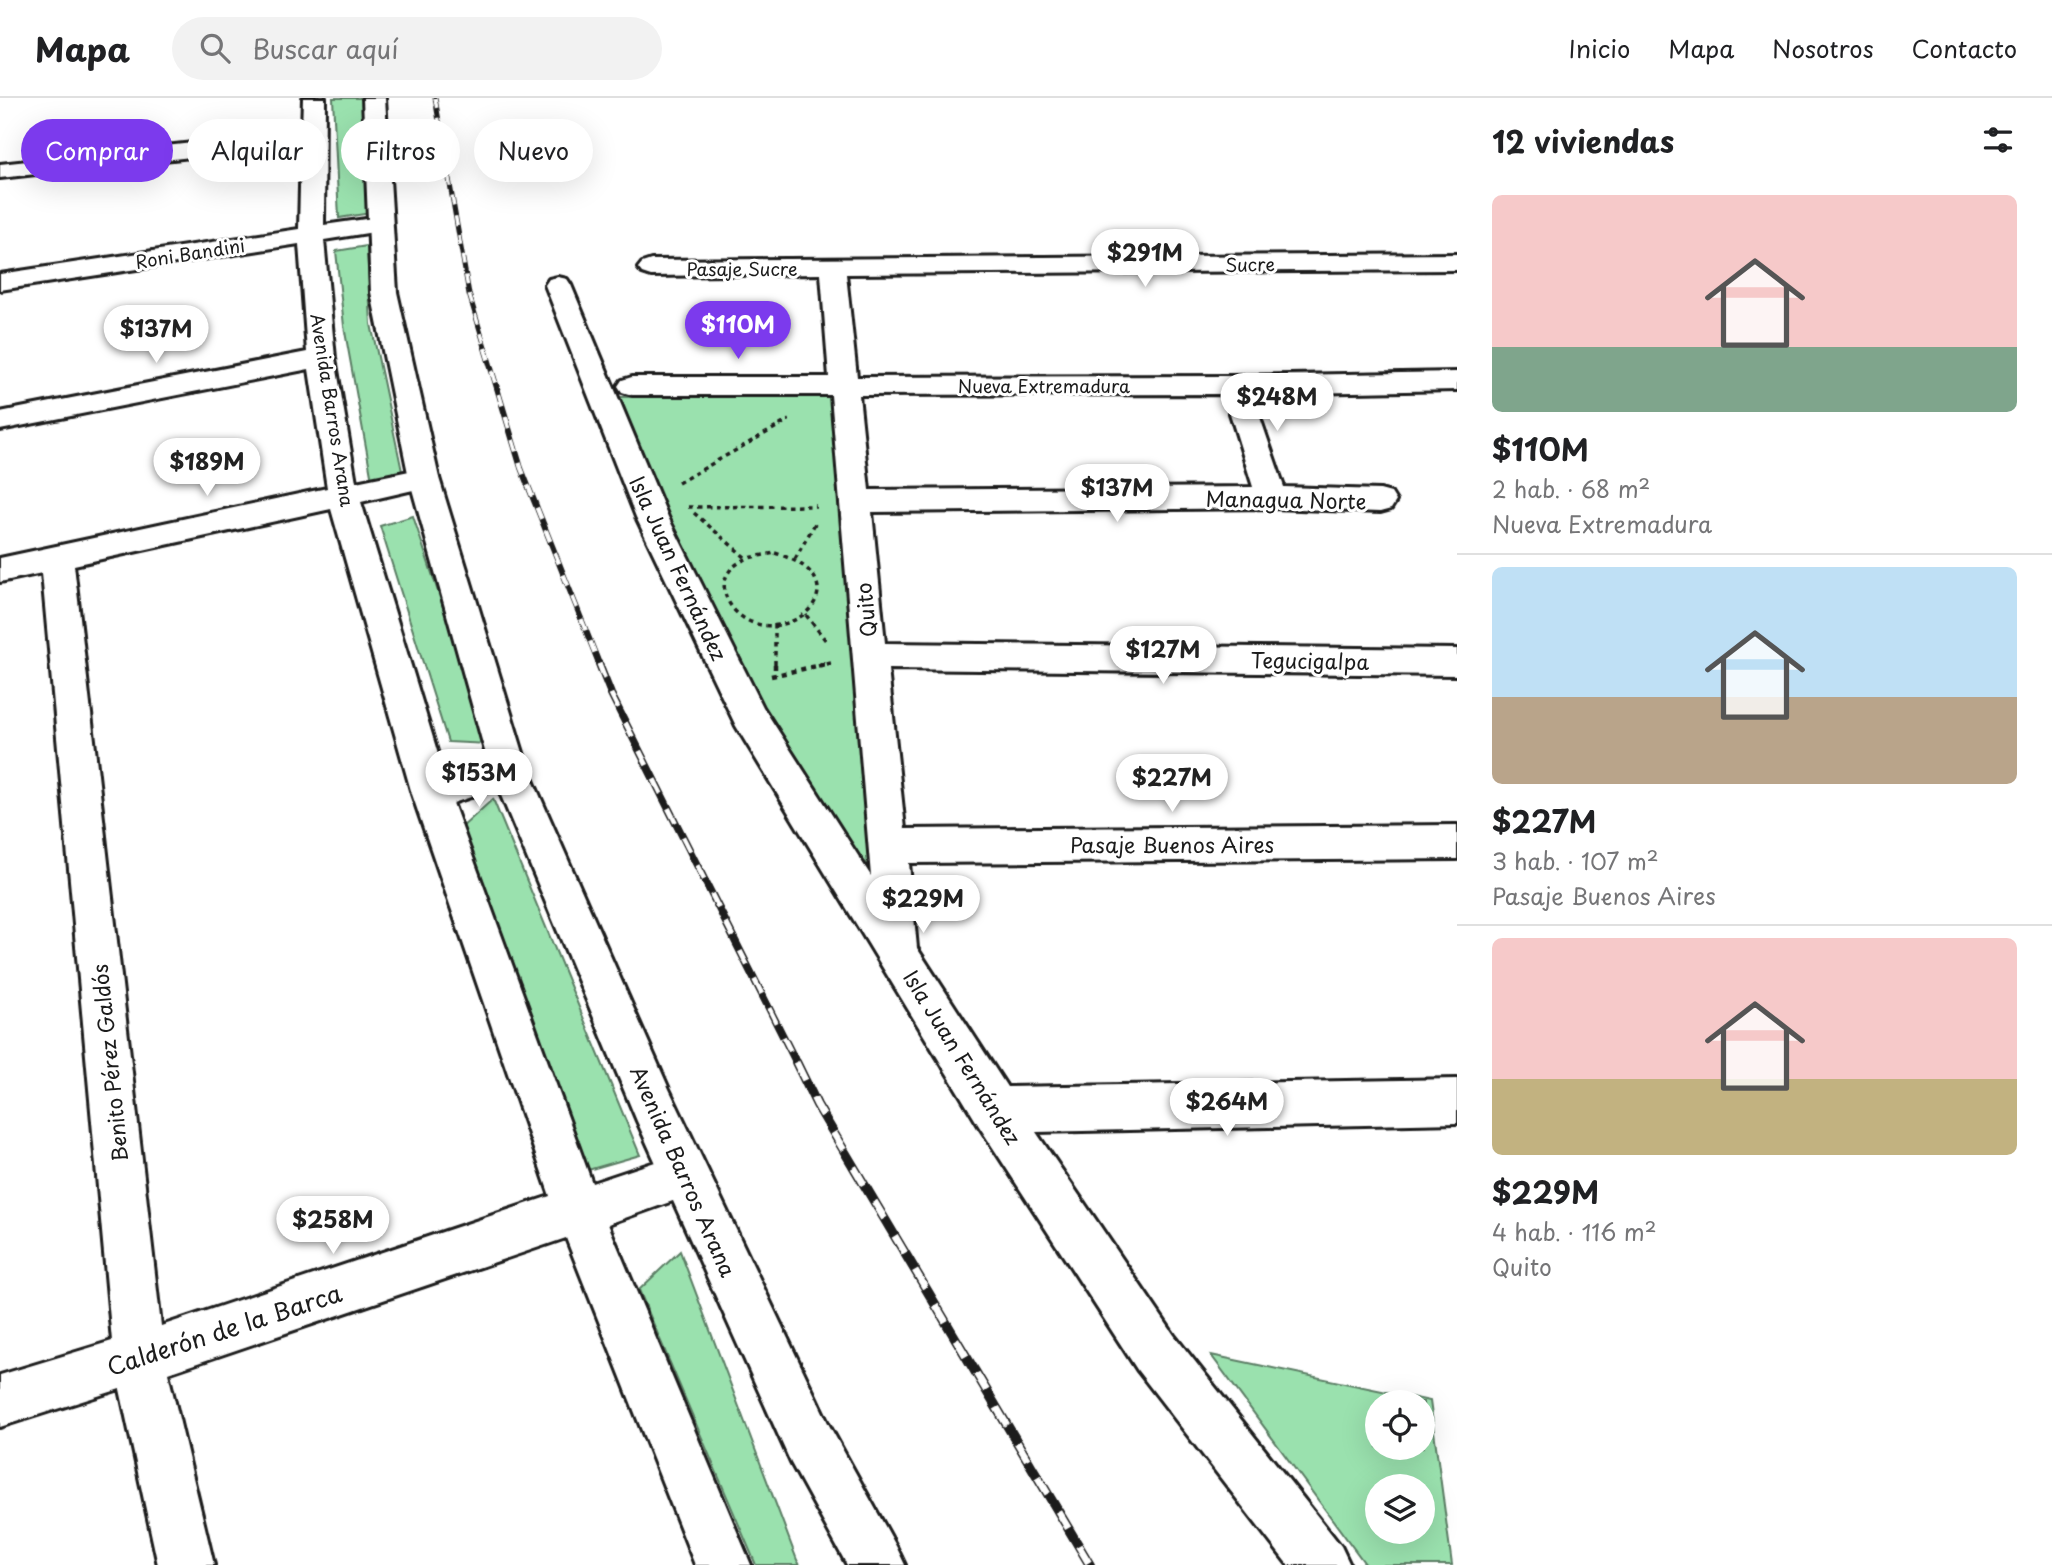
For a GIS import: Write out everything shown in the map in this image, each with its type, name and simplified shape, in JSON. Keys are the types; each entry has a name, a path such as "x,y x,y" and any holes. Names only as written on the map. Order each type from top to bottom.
{"street":[{"name":"Avenida Barros Arana","path":"313,119 314,98"},
{"name":"Avenida Barros Arana","path":"374,98 384,292 424,478 509,769 685,1175 810,1444 877,1565"},
{"path":"0,172 187,151"},
{"name":"Avenida Barros Arana","path":"312,182 311,234 321,358 343,495 431,794 579,1211 723,1565"},
{"name":"Roni Bandini","path":"0,282 380,224"},
{"name":"Sucre","path":"834,269 1457,262"},
{"name":"Pasaje Sucre","path":"651,268 834,269"},
{"name":"Quito","path":"834,269 844,385 840,504 855,658 888,846 897,952"},
{"name":"Isla Juan Fernández","path":"558,285 649,508 748,716 995,1110 1156,1353 1322,1565"},
{"path":"0,421 321,358"},
{"name":"Nueva Extremadura","path":"632,386 1235,385 1457,381"},
{"path":"1235,385 1272,497"},
{"path":"0,570 424,478"},
{"name":"Managua Norte","path":"840,504 1272,497 1380,501"},
{"name":"Benito Pérez Galdós","path":"57,558 139,1358 186,1565"},
{"name":"Tegucigalpa","path":"855,658 1457,662"},
{"path":"431,794 509,769"},
{"name":"Pasaje Buenos Aires","path":"888,846 1457,842"},
{"path":"995,1110 1457,1101"},
{"name":"Calderón de la Barca","path":"0,1401 139,1358 685,1175"}],"path":[{"path":"649,508 658,494 833,396 844,385"},
{"path":"746,558 687,507 840,504"},
{"path":"795,559 840,504"},
{"path":"775,553 795,559 811,570 819,585 817,601 806,615 787,623 765,625 744,619 729,608 722,592 724,576 736,563 746,558 775,553"},
{"path":"806,615 855,658"},
{"path":"775,624 775,675"},
{"path":"734,685 855,658"}],"green space":[{"path":"333,98 362,98 364,119 341,119 341,182 369,182 371,213 339,218"},
{"path":"367,246 371,324 402,471 372,480 344,326 336,251"},
{"path":"833,395 872,869 819,815 725,652 617,397"},
{"path":"413,516 488,744 448,742 380,526"},
{"path":"493,799 640,1155 588,1170 461,828"},
{"path":"680,1251 800,1565 756,1565 639,1290"},
{"path":"1211,1355 1378,1390 1365,1390 1365,1460 1435,1460 1435,1438 1452,1565 1366,1565"}],"railway":[{"path":"435,98 469,294 486,350"},
{"path":"485,348 521,468 600,666"},
{"path":"599,664 611,694 796,1062"},
{"path":"796,1062 817,1105 1090,1565"}]}
